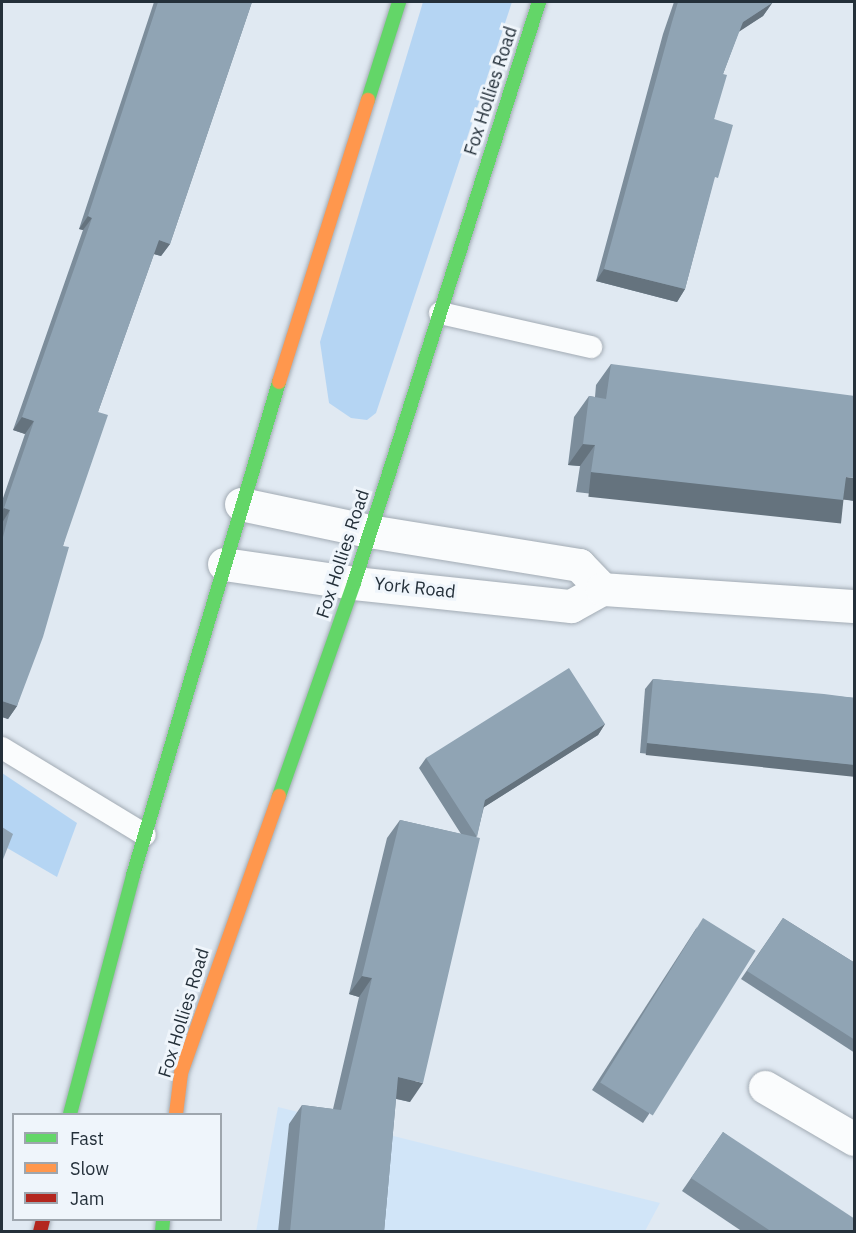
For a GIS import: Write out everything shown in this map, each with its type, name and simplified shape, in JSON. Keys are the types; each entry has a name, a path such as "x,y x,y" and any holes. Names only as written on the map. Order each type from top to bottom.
{"main road":[{"path":"70,1113 146,835 241,504 399,2"},
{"name":"Fox Hollies Road","path":"176,1113 181,1074 240,899 354,583 539,2"}],"street":[{"path":"241,504 369,531 579,565 602,589 855,606"},
{"name":"York Road","path":"224,564 354,583 571,606 602,589"},
{"path":"765,1087 855,1139"}],"lane":[{"path":"440,313 591,347"},
{"path":"2,748 146,835"}],"shaded area":[{"path":"423,2 512,2 376,413 367,420 351,418 329,403 320,342"},
{"path":"2,773 77,823 57,877 2,845"},
{"path":"278,1107 660,1203 645,1231 256,1232"}],"building":[{"path":"158,2 252,2 170,244 159,240 98,412 108,415 63,546 69,547 43,637 17,706 2,701 2,541 10,510 4,508 34,421 22,417 92,218 88,216"},
{"path":"678,2 773,2 743,22 723,74 727,75 714,119 733,125 718,178 715,177 685,289 604,269"},
{"path":"611,364 855,396 855,478 846,477 843,500 591,472 595,445 583,444 589,396 606,399"},
{"path":"569,668 605,724 485,800 477,837 426,758"},
{"path":"653,679 855,698 855,765 647,743"},
{"path":"400,820 480,838 423,1083 398,1077 384,1232 290,1232 302,1105 341,1110 372,978 362,976"},
{"path":"2,827 13,834 2,862"},
{"path":"703,918 756,951 653,1115 600,1083"},
{"path":"783,918 855,963 855,1040 747,971"},
{"path":"723,1132 855,1219 855,1232 772,1232 691,1178"}],"traffic: fast":[{"path":"368,100 399,2"},
{"path":"279,796 354,583 539,2"},
{"path":"70,1113 133,875 279,382"},
{"path":"162,1232 163,1221"}],"traffic: slow":[{"path":"279,382 368,100"},
{"path":"176,1113 181,1073 279,796"}],"traffic: jam":[{"path":"40,1232 43,1221"}]}
